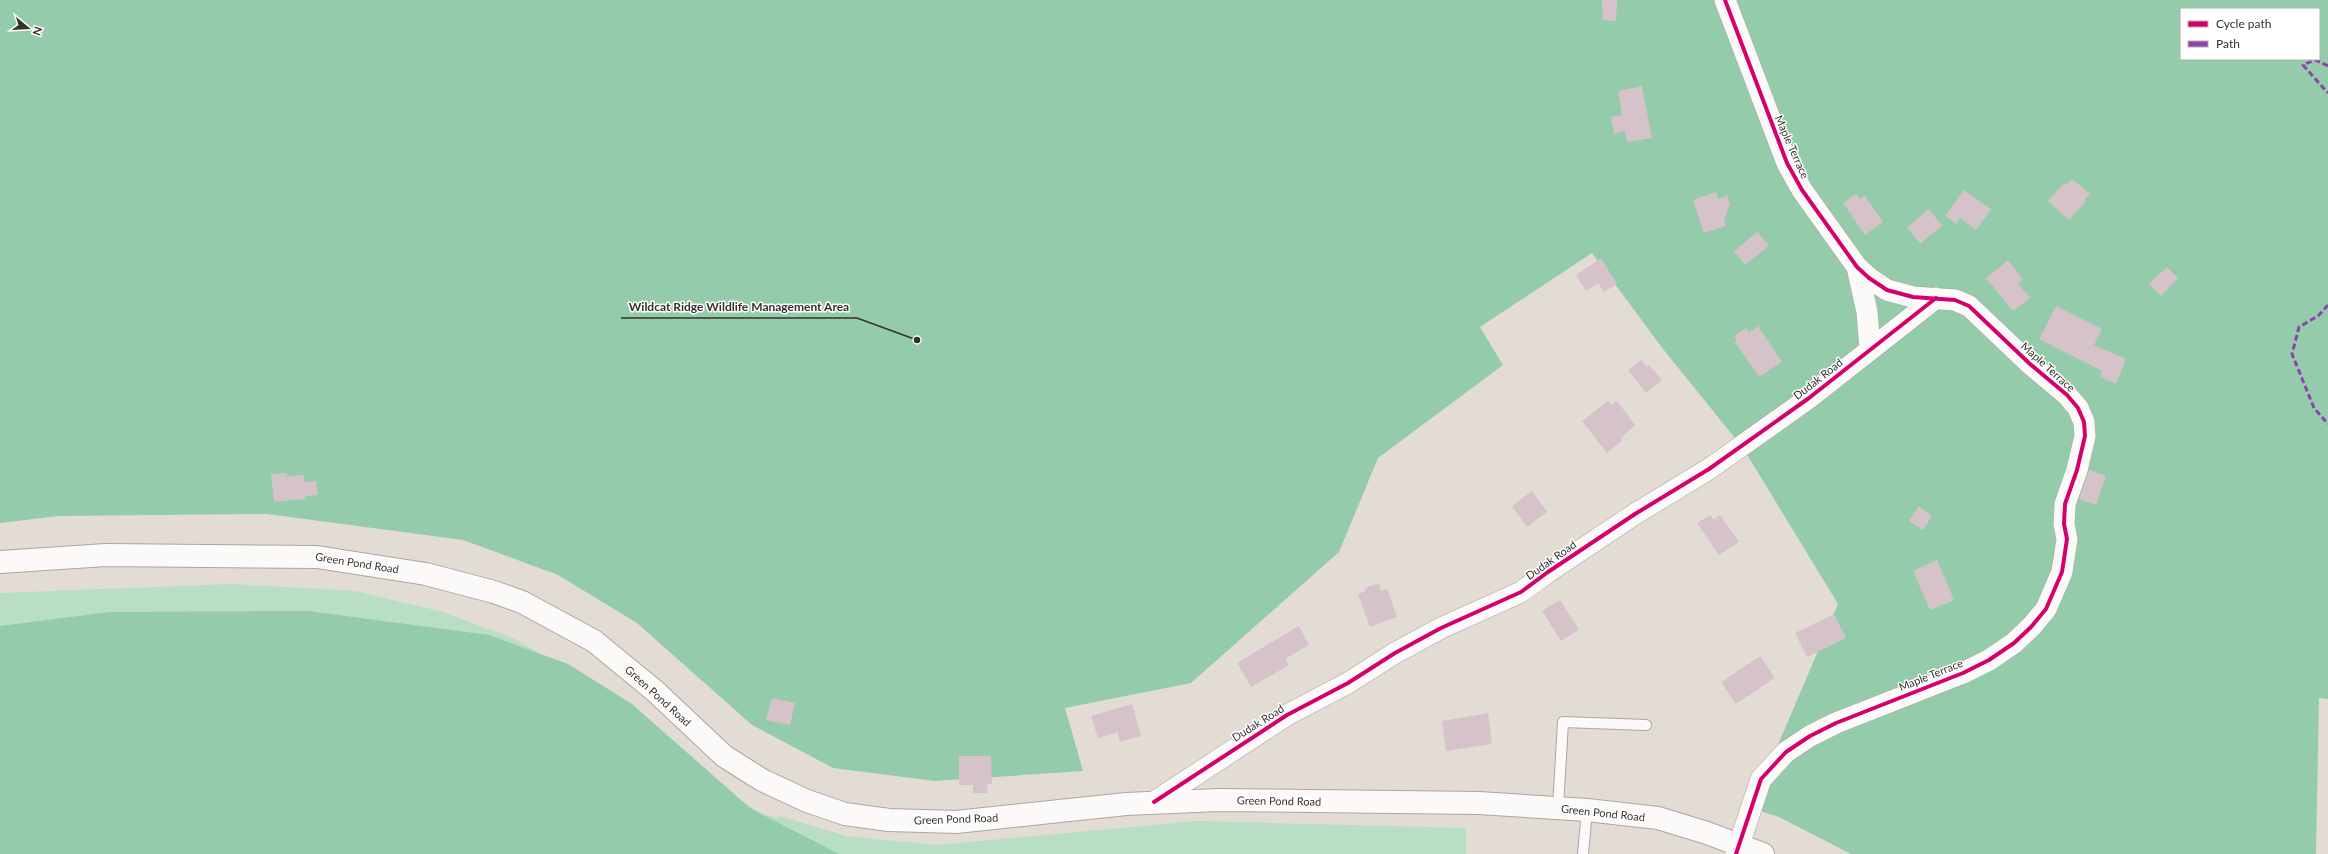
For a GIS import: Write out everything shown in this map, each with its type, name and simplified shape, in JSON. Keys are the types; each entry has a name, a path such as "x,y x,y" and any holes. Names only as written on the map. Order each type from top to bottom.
{"main road":[{"name":"Green Pond Road","path":"0,562 106,555 317,557 426,574 522,602 594,641 655,691 724,756 762,780 807,801 845,814 888,820 956,822 1154,802 1218,800 1479,803 1587,810 1658,818 1737,849 1763,854"}],"street":[{"name":"Maple Terrace","path":"1725,0 1787,163 1802,190 1857,266 1869,278 1887,290 1913,297 1955,300 1969,306 2030,364 2067,395 2078,408 2084,422 2084,436 2077,470 2065,504 2064,524 2067,539 2062,572 2046,608 2014,643 1990,660 1963,673 1836,723 1810,736 1786,752 1762,779 1737,849"},
{"path":"1857,266 1867,312 1870,349"},
{"name":"Dudak Road","path":"1154,802 1287,715 1348,683 1395,653 1441,628 1521,592 1622,522 1708,469 1809,398 1936,298"}],"lane":[{"path":"1558,808 1563,722 1646,725"},
{"path":"1583,854 1587,810"}],"green space":[{"path":"0,0 2328,0 2328,699 2319,698 2316,854 1851,854 1779,817 1751,808 1838,604 1743,448 1663,349 1592,253 1480,327 1503,365 1378,458 1339,552 1191,683 1065,708 1083,771 935,781 833,768 752,725 637,623 558,575 463,540 267,514 59,516 0,523"},
{"path":"231,584 355,591 443,612 515,639 591,684 732,794 761,814 778,818 780,816 846,836 937,845 1197,821 1466,828 1466,854 0,854 0,593"},
{"path":"308,611 489,635 568,664 632,704 750,808 839,854 0,854 0,626 110,612"}],"building":[{"path":"1602,0 1617,0 1616,21 1603,20"},
{"path":"1642,86 1652,138 1627,142 1625,131 1614,134 1611,117 1622,115 1618,91"},
{"path":"2072,179 2090,194 2084,200 2086,201 2069,220 2048,201 2064,183 2066,185"},
{"path":"1964,190 1991,209 1976,230 1960,218 1956,224 1945,216"},
{"path":"1716,192 1718,199 1727,195 1730,205 1724,219 1726,226 1704,233 1693,200"},
{"path":"1856,194 1859,199 1865,196 1883,222 1865,235 1843,203"},
{"path":"1929,209 1942,226 1920,244 1907,227"},
{"path":"1757,232 1769,246 1745,265 1734,251"},
{"path":"1601,258 1617,284 1604,292 1598,283 1586,291 1576,275"},
{"path":"2008,260 2023,279 2018,283 2030,298 2013,311 1986,278"},
{"path":"2167,267 2178,278 2161,296 2149,284"},
{"path":"2056,306 2102,329 2094,345 2126,359 2116,384 2100,377 2102,371 2039,339"},
{"path":"1758,326 1782,362 1759,377 1735,342 1737,340 1734,336 1746,328 1749,332"},
{"path":"1641,360 1647,367 1649,365 1662,380 1646,393 1628,370"},
{"path":"1608,401 1611,405 1617,401 1635,425 1621,438 1623,440 1607,453 1582,421"},
{"path":"2089,470 2106,476 2096,505 2079,499"},
{"path":"287,473 287,476 304,475 304,482 316,481 318,495 306,496 306,499 274,502 271,474"},
{"path":"1532,491 1547,512 1527,527 1512,506"},
{"path":"1919,506 1932,516 1923,530 1909,521"},
{"path":"1710,515 1714,520 1720,515 1739,542 1719,555 1697,523"},
{"path":"1937,560 1954,600 1930,610 1913,571"},
{"path":"1379,583 1381,591 1387,589 1397,617 1370,627 1358,594 1366,591 1365,588"},
{"path":"1560,600 1579,630 1561,641 1542,611"},
{"path":"1834,614 1846,638 1807,657 1795,633"},
{"path":"1299,626 1309,645 1285,659 1289,665 1251,687 1237,663"},
{"path":"1760,656 1775,678 1736,704 1721,682"},
{"path":"772,698 795,703 790,725 766,720"},
{"path":"1132,704 1141,736 1120,742 1118,732 1098,738 1091,716"},
{"path":"1488,713 1492,744 1446,751 1442,721"},
{"path":"959,756 991,756 992,784 987,784 988,793 973,793 973,785 959,785"}],"marked path":[{"path":"2328,66 2315,60 2303,65 2328,93"},
{"path":"2328,305 2318,316 2299,327 2292,354 2314,408 2328,424"}],"cycle path":[{"path":"1725,0 1787,163 1802,190 1857,267 1869,278 1887,290 1913,297 1955,300 1969,306 2030,364 2067,395 2078,408 2084,422 2085,436 2077,470 2065,504 2064,524 2067,539 2062,572 2046,609 2031,627 2014,643 1989,660 1963,673 1836,723 1810,736 1786,752 1761,779 1736,854"},
{"path":"1154,802 1287,715 1348,683 1395,653 1441,628 1521,592 1548,572 1635,514 1709,469 1809,398 1936,298"}],"place":[{"name":"Wildcat Ridge Wildlife Management Area","path":"917,340"}]}
